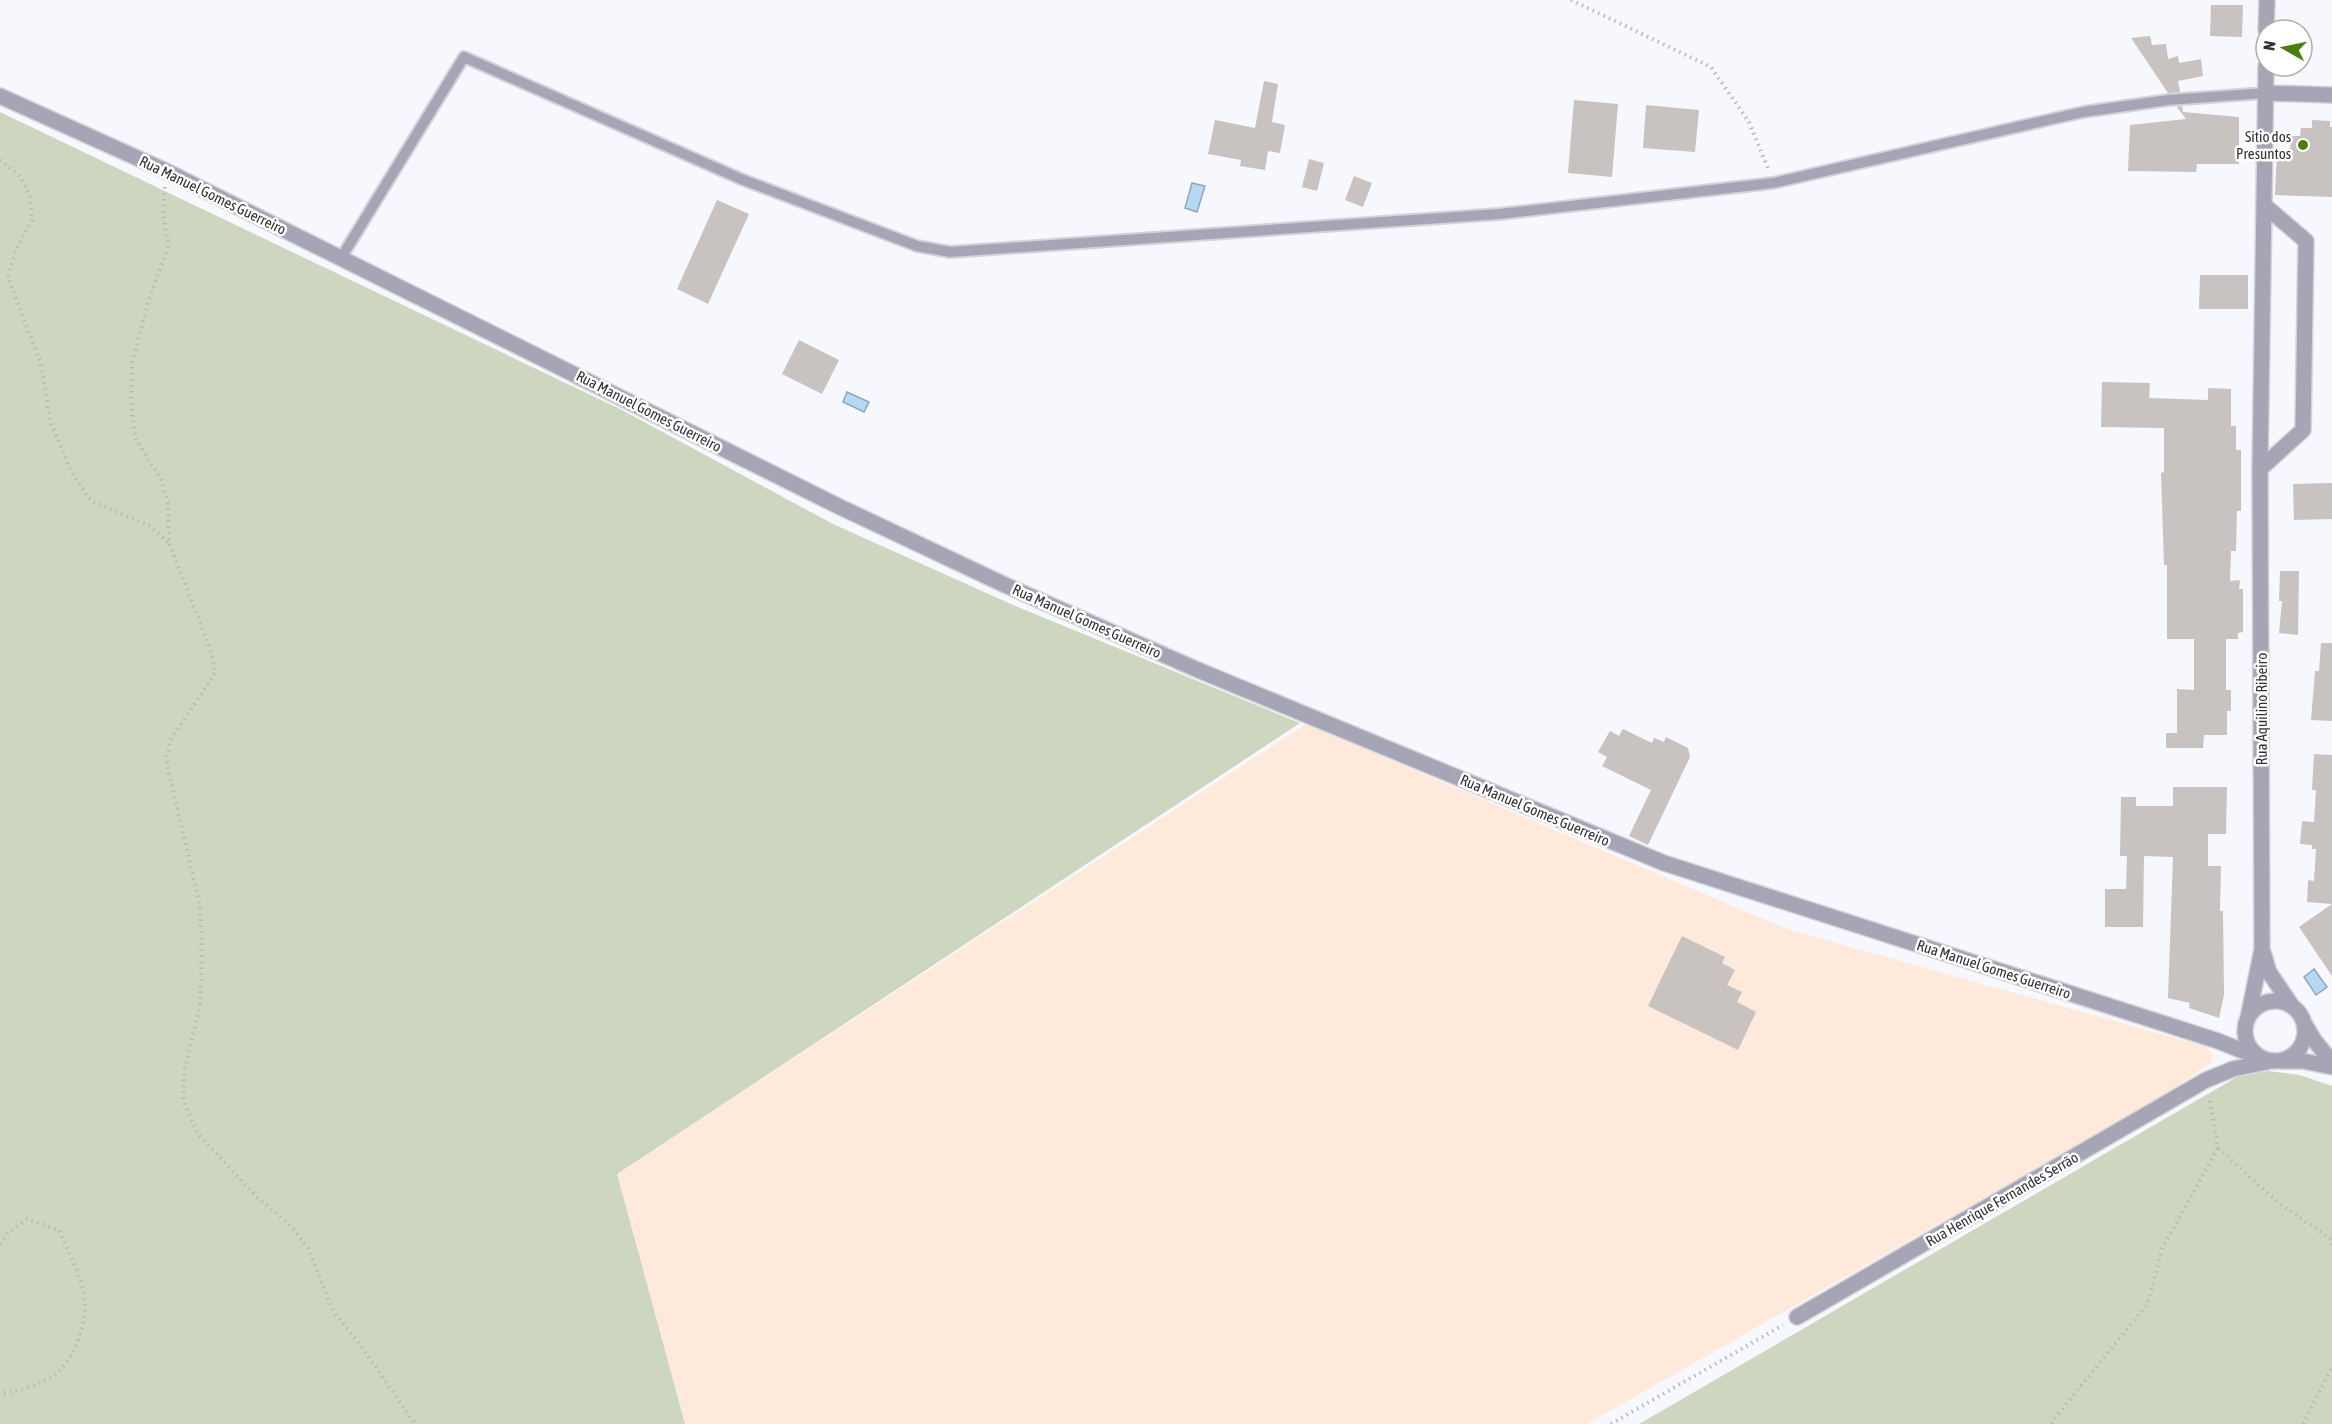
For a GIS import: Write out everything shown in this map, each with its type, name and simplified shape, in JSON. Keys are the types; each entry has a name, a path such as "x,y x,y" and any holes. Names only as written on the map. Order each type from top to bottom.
{"street":[{"path":"2266,18 2267,0"},
{"name":"Rua Aquilino Ribeiro","path":"2262,949 2260,470 2266,78"},
{"path":"2266,93 2332,95"},
{"name":"Rua Manuel Gomes Guerreiro","path":"0,96 166,171 861,516 1005,585 1198,670 1664,863 2218,1041 2228,1041 2238,1037"},
{"path":"2260,470 2303,430 2306,253 2306,241 2264,205"},
{"path":"2262,949 2270,972 2314,1040 2332,1062"},
{"path":"2238,1037 2262,949"},
{"path":"2206,1080 2259,1006 2276,1001 2293,1007"},
{"path":"2272,1061 2299,1051 2304,1041 2303,1021"},
{"path":"2238,1037 2246,1041 2250,1048 2272,1061"},
{"path":"2238,1037 2272,1061"},
{"path":"2206,1080 2252,1063 2303,1061 2332,1067"},
{"name":"Rua Henrique Fernandes Serrão","path":"1799,1312 2206,1080"}],"lane":[{"path":"341,258 464,57 741,179 917,246 950,252 1499,214 1773,183 2083,112 2168,100 2266,93"}],"path":[{"path":"1571,0 1711,67 1749,123 1773,183"},
{"path":"0,160 21,177 30,197 32,220 16,249 9,277 41,364 50,421 72,473 90,501 150,526 169,543"},
{"path":"166,171 163,210 168,247 150,296 132,362 130,400 135,438 161,479 168,504 169,543 210,648 216,672 171,739 166,760 200,906 202,955 200,1006 184,1072 183,1100 198,1134 257,1197 289,1224 308,1248 333,1311 359,1343 415,1424"},
{"path":"2206,1080 2218,1148 2280,1204 2331,1239 2332,1245"},
{"path":"2052,1424 2148,1303 2162,1249 2218,1148"},
{"path":"0,1244 8,1233 27,1219 58,1230 75,1264 85,1302 79,1342 55,1375 12,1393 0,1393"},
{"path":"1611,1424 1799,1312"},
{"path":"2303,1424 2332,1366"}],"shaded area":[{"path":"1306,724 1787,929 2207,1047 2213,1054 2211,1063 2163,1096 1587,1424 685,1424 616,1174"}],"green space":[{"path":"0,112 622,410 833,524 1013,605 1300,723 617,1174 685,1424 0,1424"},
{"path":"2268,1071 2300,1075 2332,1086 2332,1424 1639,1424 2237,1077"}],"water":[{"path":"1192,183 1205,186 1197,212 1185,208"},
{"path":"847,392 869,402 864,412 843,402"},
{"path":"2314,969 2327,987 2316,995 2304,977"}],"building":[{"path":"2211,5 2243,5 2242,37 2210,36"},
{"path":"2150,36 2152,45 2166,44 2168,59 2178,56 2179,63 2201,59 2203,76 2178,81 2180,92 2168,93 2131,38"},
{"path":"1264,81 1278,84 1272,122 1285,125 1280,153 1268,151 1265,170 1240,166 1241,160 1208,154 1215,120 1255,128"},
{"path":"1574,100 1618,104 1612,177 1568,173"},
{"path":"1646,105 1699,110 1695,152 1643,148"},
{"path":"2182,106 2183,112 2239,117 2239,164 2197,164 2196,172 2128,171 2130,125 2186,119 2177,107"},
{"path":"2312,120 2330,121 2330,127 2332,127 2332,197 2275,195 2277,151 2290,151 2291,136 2300,136 2301,128 2312,128"},
{"path":"1309,159 1324,163 1317,191 1302,187"},
{"path":"1354,176 1372,183 1363,207 1345,200"},
{"path":"717,200 749,214 708,304 677,289"},
{"path":"2200,275 2248,275 2248,309 2199,309"},
{"path":"799,340 839,360 822,394 782,374"},
{"path":"2102,382 2150,383 2149,398 2208,400 2208,388 2231,389 2231,426 2236,426 2236,450 2241,450 2241,511 2237,511 2236,551 2231,551 2230,581 2240,580 2239,589 2243,589 2243,632 2238,633 2238,639 2226,639 2226,690 2231,690 2231,711 2227,711 2227,735 2204,735 2203,748 2166,748 2166,733 2177,733 2177,689 2194,690 2194,639 2167,639 2167,565 2164,565 2161,473 2164,472 2164,428 2101,427"},
{"path":"2332,483 2332,519 2294,520 2293,484"},
{"path":"2280,571 2299,571 2298,635 2279,633 2282,601 2279,601"},
{"path":"2321,643 2332,643 2332,721 2311,720 2315,671 2319,671"},
{"path":"1623,729 1652,743 1654,738 1664,742 1666,737 1688,748 1690,757 1648,845 1629,836 1651,790 1602,766 1607,757 1598,752 1610,731 1619,736"},
{"path":"2314,754 2332,755 2332,904 2307,902 2308,880 2314,881 2316,849 2312,849 2312,845 2300,844 2302,821 2314,822 2316,790 2312,790"},
{"path":"2173,787 2227,787 2226,834 2208,834 2208,866 2221,866 2220,911 2223,911 2224,995 2219,1018 2189,1008 2190,1003 2168,998 2173,857 2144,856 2143,927 2105,927 2105,889 2126,889 2127,856 2120,856 2121,797 2136,797 2136,806 2173,806"},
{"path":"2332,904 2332,976 2299,927"},
{"path":"1682,936 1725,957 1722,963 1735,970 1727,985 1742,992 1737,1002 1756,1012 1738,1050 1648,1006"}],"place":[{"name":"Sitio dos Presuntos","path":"2303,145"}]}
